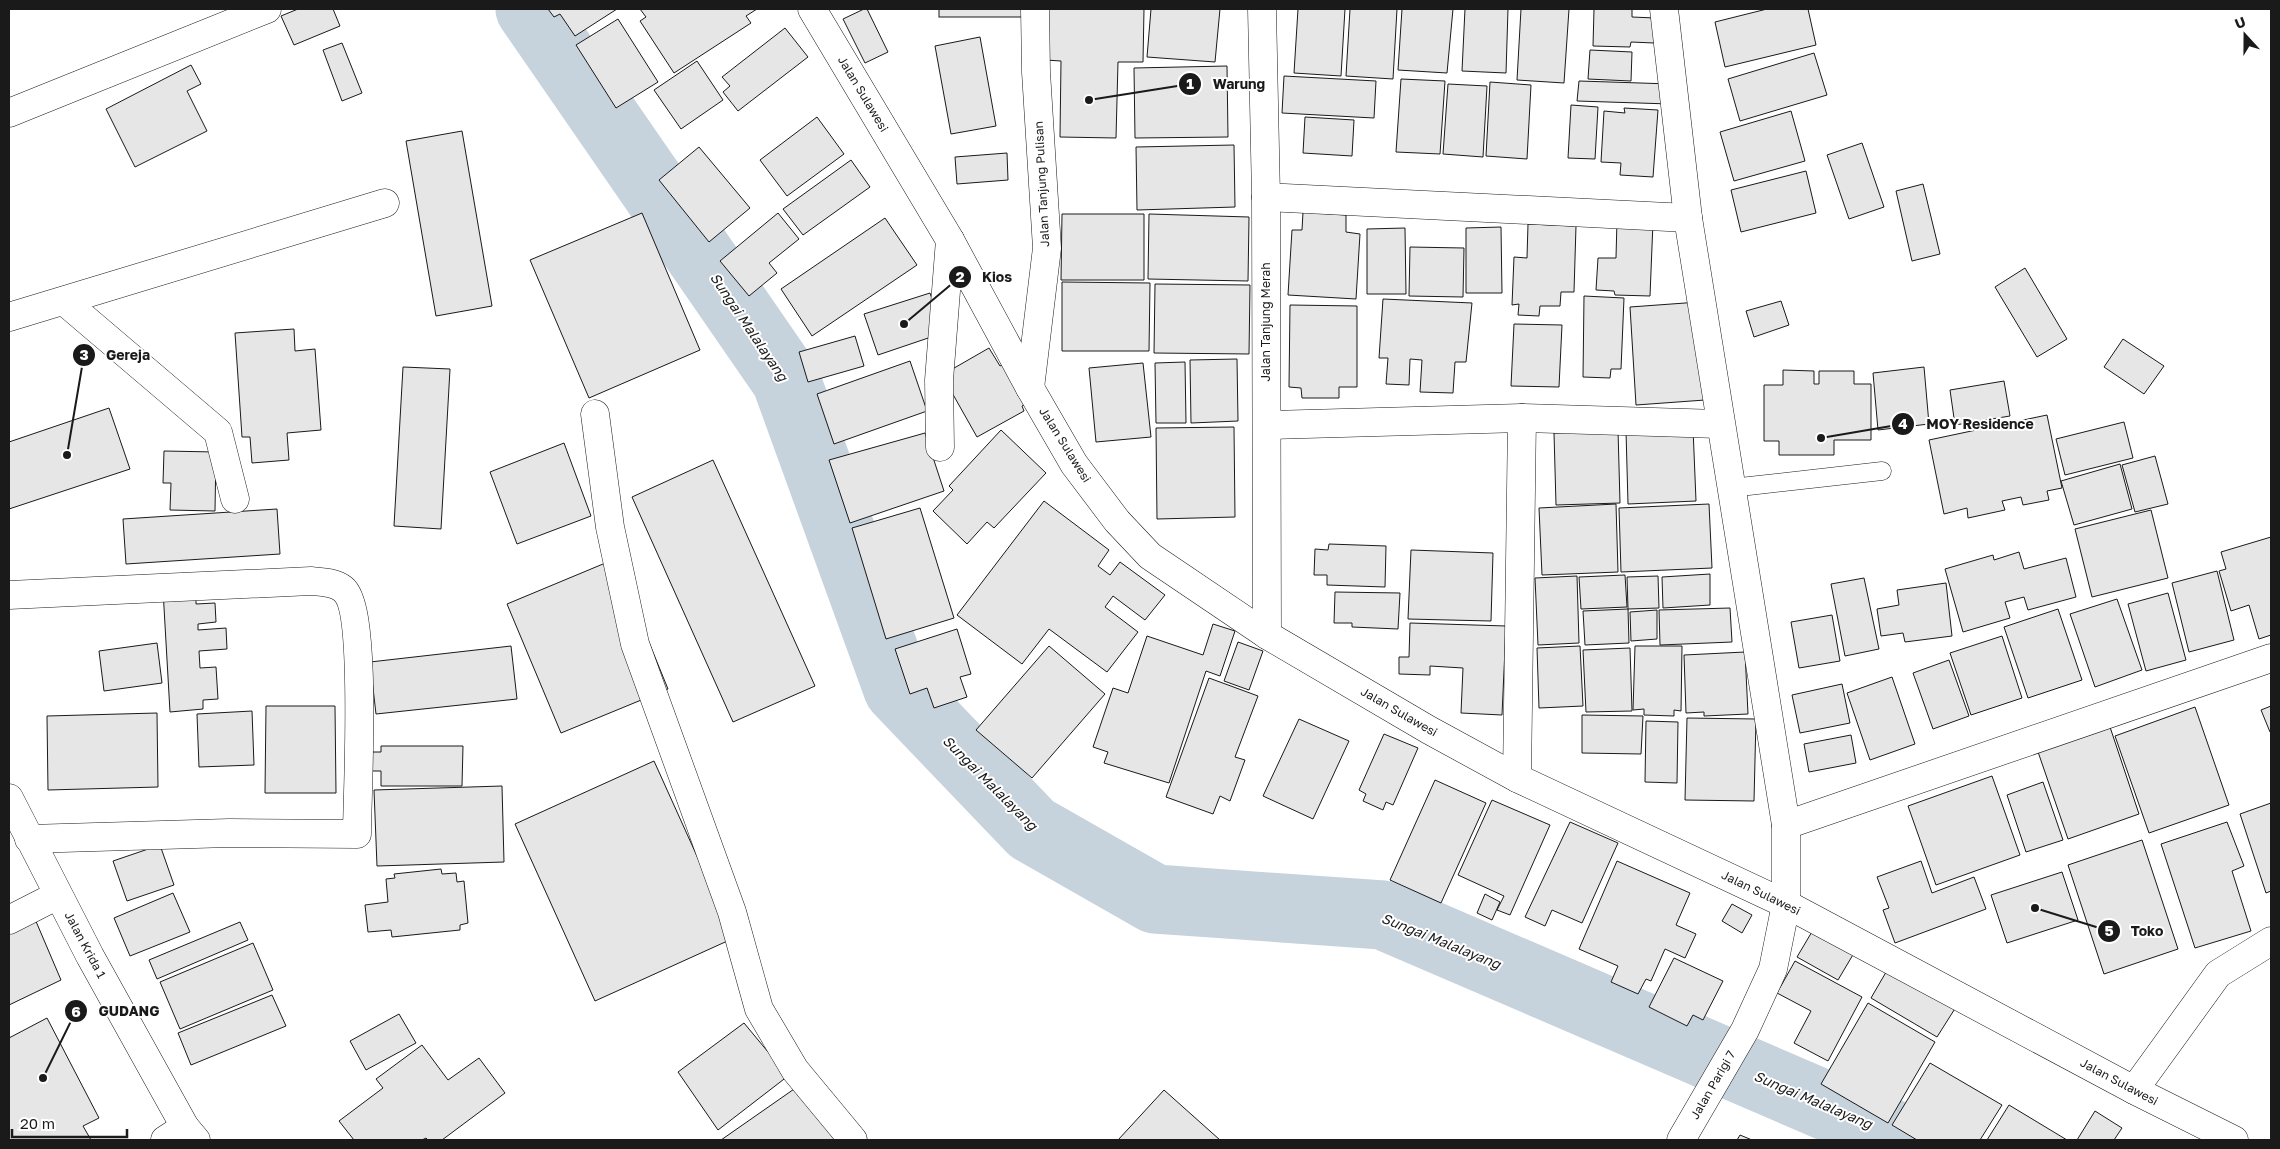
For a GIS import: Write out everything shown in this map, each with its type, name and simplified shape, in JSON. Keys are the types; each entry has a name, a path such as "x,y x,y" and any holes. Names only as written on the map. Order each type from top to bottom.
{"street":[{"path":"9,113 267,9"},
{"name":"Jalan Sulawesi","path":"812,9 950,240 1030,388 1074,464 1117,521 1150,556 1267,635 1429,730 1517,778 1786,904 2134,1090 2234,1140"},
{"name":"Jalan Tanjung Pulisan","path":"1030,388 1047,248 1036,72 1035,9"},
{"name":"Jalan Tanjung Merah","path":"1262,9 1266,196 1267,635"},
{"name":"Jalan Parigi 7","path":"1664,9 1688,218 1719,424 1732,488 1786,825 1786,904 1773,969 1745,1030 1682,1140"},
{"path":"1266,196 1688,218"},
{"path":"9,318 385,204"},
{"path":"940,447 938,380 950,240"},
{"path":"64,302 218,432 235,499"},
{"path":"594,414 610,527 635,644 732,912 759,1009 795,1070 853,1140"},
{"path":"1267,425 1522,418 1719,424"},
{"path":"1517,778 1522,418"},
{"path":"9,595 311,581 330,583 344,590 353,606 359,649 357,834 229,833 29,839"},
{"path":"1786,825 2271,658"},
{"name":"Jalan Krida 1","path":"9,798 182,1136"},
{"path":"9,920 58,895"},
{"path":"2134,1090 2218,974 2271,941"}],"lane":[{"path":"1732,488 1882,471"}],"building":[{"path":"298,9 333,9 340,26 294,45 281,16"},
{"path":"548,9 617,9 575,36 560,14 554,17"},
{"path":"640,9 757,9 746,16 751,23 674,73 640,21 646,17"},
{"path":"867,9 888,52 865,63 843,19"},
{"path":"939,9 1022,9 1022,17 939,17"},
{"path":"1046,9 1144,9 1143,62 1118,62 1116,138 1060,137 1061,61 1045,60"},
{"path":"1151,9 1220,9 1215,62 1147,57"},
{"path":"1298,9 1345,9 1341,76 1294,73"},
{"path":"1350,9 1397,9 1393,79 1346,76"},
{"path":"1402,9 1453,9 1447,73 1398,70"},
{"path":"1465,9 1508,9 1506,73 1462,71"},
{"path":"1521,9 1569,9 1564,83 1517,80"},
{"path":"1594,9 1632,9 1632,17 1655,18 1654,43 1631,42 1630,47 1593,46"},
{"path":"1767,9 1808,9 1816,45 1725,67 1715,22"},
{"path":"618,19 658,82 616,108 576,45"},
{"path":"785,28 808,57 738,111 723,92 730,86 722,77"},
{"path":"980,37 996,126 951,134 935,46"},
{"path":"342,43 362,93 342,101 323,50"},
{"path":"1590,50 1632,52 1631,81 1588,79"},
{"path":"1814,53 1827,95 1740,121 1728,79"},
{"path":"697,61 723,100 681,129 654,90"},
{"path":"191,65 201,84 187,91 207,131 135,167 106,109"},
{"path":"1227,66 1228,137 1135,138 1134,68"},
{"path":"1284,76 1376,81 1374,118 1282,113"},
{"path":"1401,79 1445,81 1440,154 1396,152"},
{"path":"1579,81 1671,84 1670,104 1577,101"},
{"path":"1490,82 1531,85 1527,159 1486,156"},
{"path":"1448,84 1487,86 1483,157 1443,154"},
{"path":"1571,105 1598,107 1595,159 1568,158"},
{"path":"1624,108 1658,110 1653,177 1620,175 1621,163 1601,162 1604,111 1625,113"},
{"path":"1791,111 1805,161 1734,181 1720,132"},
{"path":"817,117 844,154 787,196 760,160"},
{"path":"1305,117 1354,120 1352,156 1303,153"},
{"path":"462,131 492,306 436,316 406,141"},
{"path":"1862,143 1884,207 1849,219 1827,155"},
{"path":"1234,145 1235,207 1137,210 1136,147"},
{"path":"699,147 750,208 709,242 659,180"},
{"path":"1007,153 1008,180 957,184 955,157"},
{"path":"851,160 870,187 803,235 783,209"},
{"path":"1806,171 1816,213 1741,232 1731,190"},
{"path":"1923,184 1940,254 1912,261 1896,191"},
{"path":"1303,212 1346,215 1346,232 1360,234 1356,299 1288,295 1292,230 1302,230"},
{"path":"642,213 700,350 589,398 530,260"},
{"path":"778,213 799,239 769,263 777,273 749,296 720,261"},
{"path":"1062,214 1144,214 1144,280 1061,280"},
{"path":"1149,214 1249,217 1248,281 1148,279"},
{"path":"885,218 917,265 812,336 781,289"},
{"path":"1617,220 1653,222 1650,296 1615,295 1614,291 1596,290 1598,258 1616,258"},
{"path":"1528,224 1576,226 1574,292 1561,292 1560,306 1540,306 1539,316 1518,315 1519,304 1512,305 1514,257 1527,258"},
{"path":"1501,227 1502,293 1466,293 1466,228"},
{"path":"1405,228 1406,294 1367,294 1367,229"},
{"path":"1410,247 1464,248 1463,297 1409,296"},
{"path":"2025,268 2067,339 2037,357 1995,287"},
{"path":"1062,282 1150,283 1149,351 1062,351"},
{"path":"1155,284 1250,285 1249,354 1154,353"},
{"path":"930,293 943,333 878,355 864,314"},
{"path":"1584,296 1624,298 1621,369 1611,369 1610,378 1583,377"},
{"path":"1383,299 1472,303 1466,362 1455,362 1453,393 1420,392 1422,360 1410,359 1409,385 1386,384 1388,358 1379,358"},
{"path":"1781,301 1789,325 1754,337 1746,311"},
{"path":"1699,302 1705,400 1636,405 1630,307"},
{"path":"1290,305 1357,306 1357,387 1339,387 1339,398 1302,398 1301,388 1289,387"},
{"path":"1514,324 1562,325 1559,387 1511,386"},
{"path":"294,329 295,351 315,349 321,430 287,433 289,460 252,463 250,437 242,437 235,333"},
{"path":"855,336 864,366 808,382 799,352"},
{"path":"2123,339 2164,366 2144,394 2104,367"},
{"path":"989,348 1000,366 1013,359 1035,399 1022,406 1024,411 977,437 942,375"},
{"path":"1237,359 1238,421 1191,423 1190,360"},
{"path":"910,361 927,411 834,444 817,394"},
{"path":"1185,362 1186,423 1156,423 1155,363"},
{"path":"1143,363 1151,437 1096,442 1089,368"},
{"path":"403,367 450,369 441,529 394,526"},
{"path":"1924,367 1929,424 1878,430 1873,373"},
{"path":"1783,370 1814,371 1814,384 1819,384 1819,371 1854,371 1854,384 1871,384 1871,440 1834,440 1834,455 1779,455 1779,441 1764,441 1764,385 1783,385"},
{"path":"2004,381 2010,416 1955,425 1950,390"},
{"path":"109,408 130,469 9,509 9,442"},
{"path":"2047,415 2062,488 2047,491 2049,500 2023,505 2021,497 2002,501 2005,510 1968,518 1967,508 1944,514 1929,440"},
{"path":"2124,422 2133,458 2065,475 2056,439"},
{"path":"1234,427 1235,517 1157,519 1156,428"},
{"path":"1693,428 1696,501 1628,504 1626,431"},
{"path":"1001,430 1046,473 994,528 987,522 967,544 933,511 953,490 949,486"},
{"path":"1618,430 1620,503 1556,505 1554,433"},
{"path":"925,433 944,491 850,523 829,460"},
{"path":"564,443 591,516 517,544 490,472"},
{"path":"164,451 216,452 215,511 170,510 171,483 163,483"},
{"path":"2155,456 2168,504 2135,512 2122,465"},
{"path":"713,460 815,686 733,722 632,497"},
{"path":"2120,464 2132,509 2074,525 2061,481"},
{"path":"1044,501 1109,550 1098,566 1110,575 1120,562 1165,595 1145,620 1113,596 1105,607 1138,632 1107,672 1049,629 1022,664 957,615"},
{"path":"1616,504 1618,572 1542,575 1539,508"},
{"path":"1709,504 1712,568 1621,572 1619,508"},
{"path":"920,508 954,618 886,639 852,528"},
{"path":"277,509 280,554 126,564 123,519"},
{"path":"2151,510 2168,578 2092,597 2075,529"},
{"path":"2271,537 2271,635 2259,639 2249,605 2231,611 2219,571 2226,569 2221,552"},
{"path":"1329,544 1386,546 1385,587 1327,585 1327,575 1314,575 1315,549 1328,550"},
{"path":"1411,550 1493,553 1491,621 1408,619"},
{"path":"2019,552 2024,569 2066,558 2076,597 2028,610 2024,597 2005,602 2010,618 1963,632 1945,569 1993,555 1994,560"},
{"path":"615,559 668,689 561,733 507,604"},
{"path":"2217,571 2234,640 2189,652 2172,583"},
{"path":"1710,574 1710,605 1663,608 1662,577"},
{"path":"1625,575 1627,607 1581,609 1579,577"},
{"path":"1577,576 1579,643 1538,645 1535,578"},
{"path":"1658,576 1659,608 1628,609 1627,577"},
{"path":"1864,578 1879,649 1845,656 1831,584"},
{"path":"1946,583 1952,636 1905,642 1903,633 1881,636 1877,609 1899,605 1897,590"},
{"path":"196,588 196,604 215,603 216,622 198,624 198,630 226,628 227,649 199,651 200,668 216,667 218,699 203,700 203,709 170,712 163,590"},
{"path":"1335,592 1400,593 1398,629 1352,627 1352,623 1334,623"},
{"path":"2168,593 2186,660 2146,671 2128,604"},
{"path":"2117,599 2142,670 2095,687 2070,614"},
{"path":"1730,608 1732,642 1660,645 1659,610"},
{"path":"1628,609 1629,643 1585,645 1583,611"},
{"path":"2058,609 2082,680 2028,698 2004,627"},
{"path":"1657,610 1657,639 1631,641 1630,612"},
{"path":"1832,615 1840,661 1799,668 1791,622"},
{"path":"1410,623 1506,626 1502,715 1461,713 1463,668 1430,666 1430,675 1399,674 1399,657 1409,657"},
{"path":"1213,624 1235,631 1220,676 1206,671 1169,783 1104,763 1108,752 1093,747 1113,688 1128,693 1147,636 1203,655"},
{"path":"957,629 971,674 960,677 967,697 934,708 927,688 910,694 895,649"},
{"path":"2002,636 2022,698 1971,715 1950,653"},
{"path":"1238,642 1263,651 1249,690 1224,681"},
{"path":"157,643 162,683 104,691 99,651"},
{"path":"511,646 517,699 376,714 370,662"},
{"path":"1049,646 1105,694 1032,778 976,730"},
{"path":"1580,646 1583,706 1539,708 1537,648"},
{"path":"1635,646 1682,646 1681,711 1674,710 1674,716 1644,715 1644,709 1633,710"},
{"path":"1630,648 1632,711 1586,712 1583,650"},
{"path":"1745,652 1748,714 1704,716 1704,712 1686,713 1684,655"},
{"path":"1949,660 1969,716 1933,729 1913,673"},
{"path":"1892,677 1915,744 1870,760 1847,693"},
{"path":"1209,678 1258,696 1235,757 1245,760 1230,801 1220,796 1213,814 1166,797"},
{"path":"1842,684 1850,723 1800,733 1792,695"},
{"path":"266,706 335,706 336,793 265,793"},
{"path":"2271,706 2271,732 2270,732 2261,710"},
{"path":"2195,707 2229,805 2149,833 2115,736"},
{"path":"252,711 254,765 199,767 197,714"},
{"path":"157,713 158,787 48,790 47,716"},
{"path":"1582,715 1643,716 1641,754 1582,753"},
{"path":"1687,718 1756,719 1754,801 1685,800"},
{"path":"1299,719 1349,741 1313,819 1263,796"},
{"path":"1646,721 1678,722 1677,783 1645,782"},
{"path":"2108,721 2139,814 2068,839 2036,746"},
{"path":"1384,734 1418,748 1393,805 1386,802 1383,810 1363,801 1366,794 1359,790"},
{"path":"1851,735 1856,763 1809,772 1804,744"},
{"path":"381,746 463,746 462,786 381,786 381,771 368,771 367,752 381,752"},
{"path":"654,761 734,938 595,1001 515,824"},
{"path":"1992,776 2020,855 1936,885 1908,806"},
{"path":"1435,780 1486,803 1441,903 1390,880"},
{"path":"2043,782 2063,840 2026,852 2007,795"},
{"path":"502,786 504,862 377,866 374,790"},
{"path":"1492,800 1550,825 1510,915 1497,910 1504,896 1458,875"},
{"path":"2271,803 2271,891 2266,893 2240,814"},
{"path":"1570,822 1618,843 1582,923 1552,910 1545,926 1525,917"},
{"path":"2227,822 2244,866 2232,871 2251,931 2195,948 2161,844"},
{"path":"2142,840 2178,949 2104,974 2068,865"},
{"path":"160,845 174,885 127,901 113,861"},
{"path":"1617,861 1690,893 1676,925 1696,934 1685,958 1665,949 1651,981 1646,979 1638,994 1611,982 1618,966 1579,949"},
{"path":"1921,861 1932,893 1974,877 1986,909 1895,943 1883,910 1889,908 1877,877"},
{"path":"441,869 442,874 456,873 457,882 464,881 468,923 460,925 460,930 392,937 391,930 368,932 365,905 388,902 386,879 395,878 394,874"},
{"path":"2062,872 2078,920 2007,943 1991,895"},
{"path":"173,893 190,932 130,956 114,918"},
{"path":"1485,894 1500,902 1492,920 1477,913"},
{"path":"1732,904 1752,915 1742,933 1722,921"},
{"path":"32,912 61,980 9,1005 9,923"},
{"path":"240,922 248,940 157,979 149,960"},
{"path":"1813,930 1854,953 1838,980 1797,957"},
{"path":"253,943 273,990 180,1029 160,982"},
{"path":"1674,958 1723,981 1703,1020 1693,1015 1687,1026 1649,1007"},
{"path":"1795,961 1862,997 1828,1061 1794,1043 1811,1011 1777,993"},
{"path":"1889,967 1956,1007 1937,1037 1871,998"},
{"path":"272,995 286,1026 191,1065 178,1033"},
{"path":"1868,1003 1935,1042 1888,1123 1821,1084"},
{"path":"399,1014 416,1043 366,1070 350,1041"},
{"path":"47,1018 99,1118 83,1126 91,1140 9,1140 9,1038"},
{"path":"744,1023 788,1076 718,1130 678,1072"},
{"path":"422,1045 448,1080 479,1058 505,1093 442,1140 428,1140 426,1138 422,1140 354,1140 339,1121 383,1088 376,1079"},
{"path":"1930,1063 2002,1105 1980,1140 1917,1140 1892,1125"},
{"path":"797,1087 835,1140 721,1140"},
{"path":"1164,1090 1220,1140 1118,1140"},
{"path":"2009,1105 2067,1140 1987,1140"},
{"path":"2095,1111 2122,1128 2114,1140 2077,1140"},
{"path":"1740,1135 1752,1140 1737,1140"}],"waterway":[{"name":"Sungai Malalayang","path":"530,9 786,380 898,689 1032,829 1155,899 1383,915 1906,1140"}],"place":[{"name":"Warung","path":"1089,100"},
{"name":"Kios","path":"904,324"},
{"name":"MOY Residence","path":"1821,438"},
{"name":"Gereja","path":"67,455"},
{"name":"Toko","path":"2035,908"},
{"name":"GUDANG","path":"43,1078"}]}
